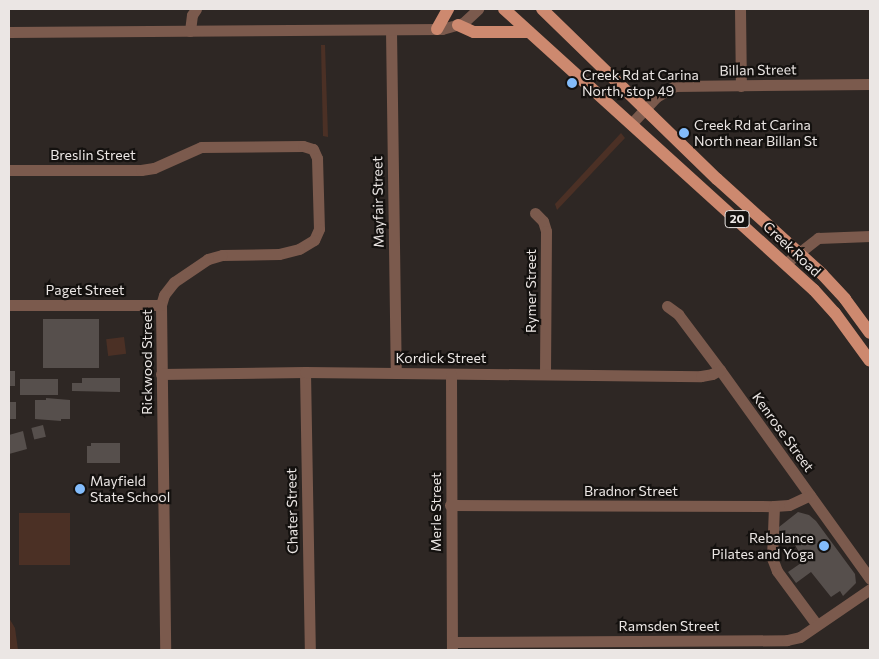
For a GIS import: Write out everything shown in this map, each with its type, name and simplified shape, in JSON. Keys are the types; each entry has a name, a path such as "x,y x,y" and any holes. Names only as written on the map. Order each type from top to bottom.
{"main road":[{"path":"437,29 448,9"},
{"name":"Creek Road","path":"504,9 786,263 835,313 870,361"},
{"name":"Creek Road","path":"542,9 644,109 798,252 845,299 870,333"},
{"path":"458,25 474,32 529,32"}],"street":[{"path":"190,31 192,15 196,9"},
{"path":"9,32 437,29 458,25 478,9"},
{"path":"740,9 740,86"},
{"name":"Mayfair Street","path":"391,30 396,373"},
{"name":"Billan Street","path":"631,124 660,94 675,86 870,84"},
{"name":"Breslin Street","path":"9,170 141,170 154,168 201,147 303,146 314,149 317,158"},
{"name":"Rickwood Street","path":"165,650 161,305 168,288 174,282 208,259 222,255 279,254 299,249 314,240 319,229 317,158"},
{"name":"Rymer Street","path":"535,213 542,221 546,231 545,373"},
{"path":"786,263 820,237 870,236"},
{"name":"Paget Street","path":"9,305 161,305"},
{"name":"Kenrose Street","path":"668,306 678,314 720,370 870,579"},
{"name":"Kordick Street","path":"161,374 305,372 701,376 720,370"},
{"name":"Chater Street","path":"305,372 310,650"},
{"name":"Merle Street","path":"451,374 452,646"},
{"name":"Bradnor Street","path":"450,505 774,506 789,505 810,494"},
{"path":"774,506 772,558 777,571 817,625"},
{"name":"Ramsden Street","path":"452,646 787,640 800,637 870,589"}],"shaded area":[{"path":"321,45 325,45 328,137 323,136"},
{"path":"621,133 625,138 557,210 555,204"},
{"path":"124,337 126,354 108,356 106,339"},
{"path":"19,513 70,513 70,565 19,565"},
{"path":"9,618 15,628 18,650 9,650"}],"building":[{"path":"43,319 99,319 99,368 43,368"},
{"path":"9,371 15,371 15,386 9,386"},
{"path":"82,378 120,378 120,392 72,391 72,383 82,383"},
{"path":"20,379 58,379 58,395 20,395"},
{"path":"46,398 70,400 70,419 61,419 61,421 35,419 35,400 46,400"},
{"path":"9,402 16,402 16,419 9,419"},
{"path":"43,425 46,437 34,440 31,428"},
{"path":"23,431 27,449 9,454 9,435"},
{"path":"91,443 120,443 120,463 87,463 87,446 91,446"},
{"path":"798,512 809,515 816,521 855,574 856,583 843,596 840,591 831,597 811,572 796,583 788,572 804,561 790,536 785,540 779,527"}],"place":[{"name":"Creek Rd at Carina North, stop 49","path":"572,83"},
{"name":"Creek Rd at Carina North near Billan St","path":"684,133"},
{"name":"Mayfield State School","path":"80,489"},
{"name":"Rebalance Pilates and Yoga","path":"824,546"}]}
